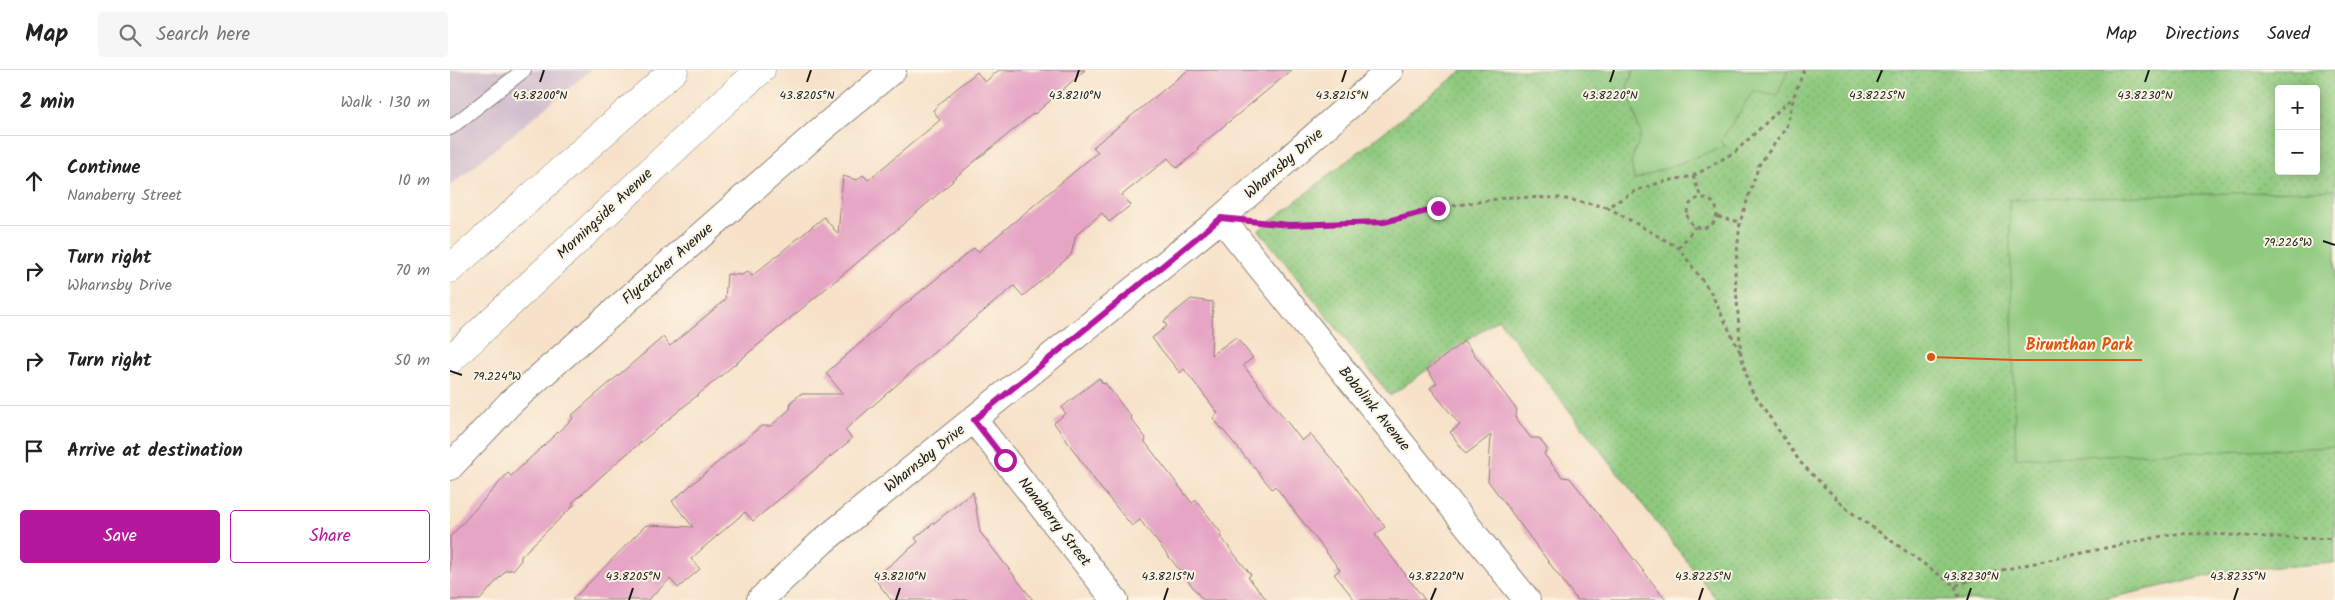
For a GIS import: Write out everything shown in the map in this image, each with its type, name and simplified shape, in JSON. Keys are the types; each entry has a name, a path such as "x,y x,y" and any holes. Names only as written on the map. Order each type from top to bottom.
{"main road":[{"path":"450,269 674,70"},
{"name":"Morningside Avenue","path":"450,360 733,94 761,70"}],"street":[{"name":"Flycatcher Avenue","path":"450,467 511,402 823,128 893,70"},
{"name":"Wharnsby Drive","path":"760,600 823,541 1221,218 1390,70"},
{"name":"Bobolink Avenue","path":"1221,218 1527,600"},
{"name":"Nanaberry Street","path":"974,420 1115,600"}],"lane":[{"path":"450,128 524,70"}],"path":[{"path":"1741,355 1735,273 1740,222 1759,166 1786,128 1794,96 1804,70"},
{"path":"1607,207 1638,190 1662,182 1693,176 1735,152 1794,96"},
{"path":"1693,176 1700,198"},
{"path":"1221,218 1289,225 1384,222 1438,208 1511,197 1560,198 1607,207 1679,248 1710,291 1741,355 1750,388 1800,462 1848,510 1955,586 1960,600"},
{"path":"1700,198 1714,203 1718,217 1708,227 1695,227 1689,220 1687,210 1692,202 1700,198"},
{"path":"1718,217 1740,222"},
{"path":"1679,248 1695,227"},
{"path":"1955,586 1997,571 2172,534 2194,533 2310,540 2335,538"}],"shaded area":[{"path":"450,70 591,70 450,186"}],"green space":[{"path":"1463,70 2335,70 2335,563 2235,570 2100,600 1717,600 1498,319 1390,396 1259,230"},
{"path":"1634,70 1788,70 1777,96 1753,91 1720,142 1726,146 1634,180 1631,161 1641,135 1627,87"},
{"path":"2335,190 2335,447 2016,458 2009,200"}],"building":[{"path":"999,70 1085,70 1035,114 952,180 894,232 616,463 572,503 574,505 521,556 521,560 513,570 506,570 480,600 450,600 450,537 508,473 511,476 573,418 571,416 663,337 670,346 725,300 727,274 742,275 748,271 752,276 824,217 838,234 843,176 857,180 863,175 868,180 940,120 933,110 955,90 977,72 985,82"},
{"path":"1188,70 1292,70 1197,148 1199,150 1177,168 1168,158 1122,195 1131,205 1109,222 1102,213 1076,235 1071,255 1023,296 1014,286 932,354 845,430 852,439 753,521 745,512 691,559 700,569 678,588 670,579 648,600 572,600 646,525 693,527 672,501 761,426 771,426 790,409 791,402 800,394 843,394 826,373 897,311 974,248 978,252 1098,152 1093,147"},
{"path":"1191,299 1213,302 1211,355 1236,337 1253,358 1243,365 1302,441 1310,434 1338,466 1385,527 1375,535 1425,600 1355,600 1334,574 1340,570 1275,486 1272,489 1213,418 1218,413 1184,369 1180,373 1152,338 1167,326 1164,321"},
{"path":"1464,341 1517,410 1515,417 1531,438 1539,438 1547,449 1544,454 1562,477 1570,478 1666,600 1577,600 1488,481 1491,435 1466,454 1450,432 1460,425 1430,388 1437,383 1427,370"},
{"path":"1099,378 1132,418 1146,438 1145,442 1192,503 1196,500 1222,534 1220,536 1251,575 1248,577 1267,600 1203,600 1140,520 1132,526 1099,486 1054,423 1066,413 1061,408"},
{"path":"973,492 980,532 1033,600 891,600 874,578 918,542 915,538"}],"place":[{"name":"Birunthan Park","path":"1931,357"}],"route":[{"path":"1005,460 974,420 1221,218 1289,225 1384,222 1438,208"}]}
